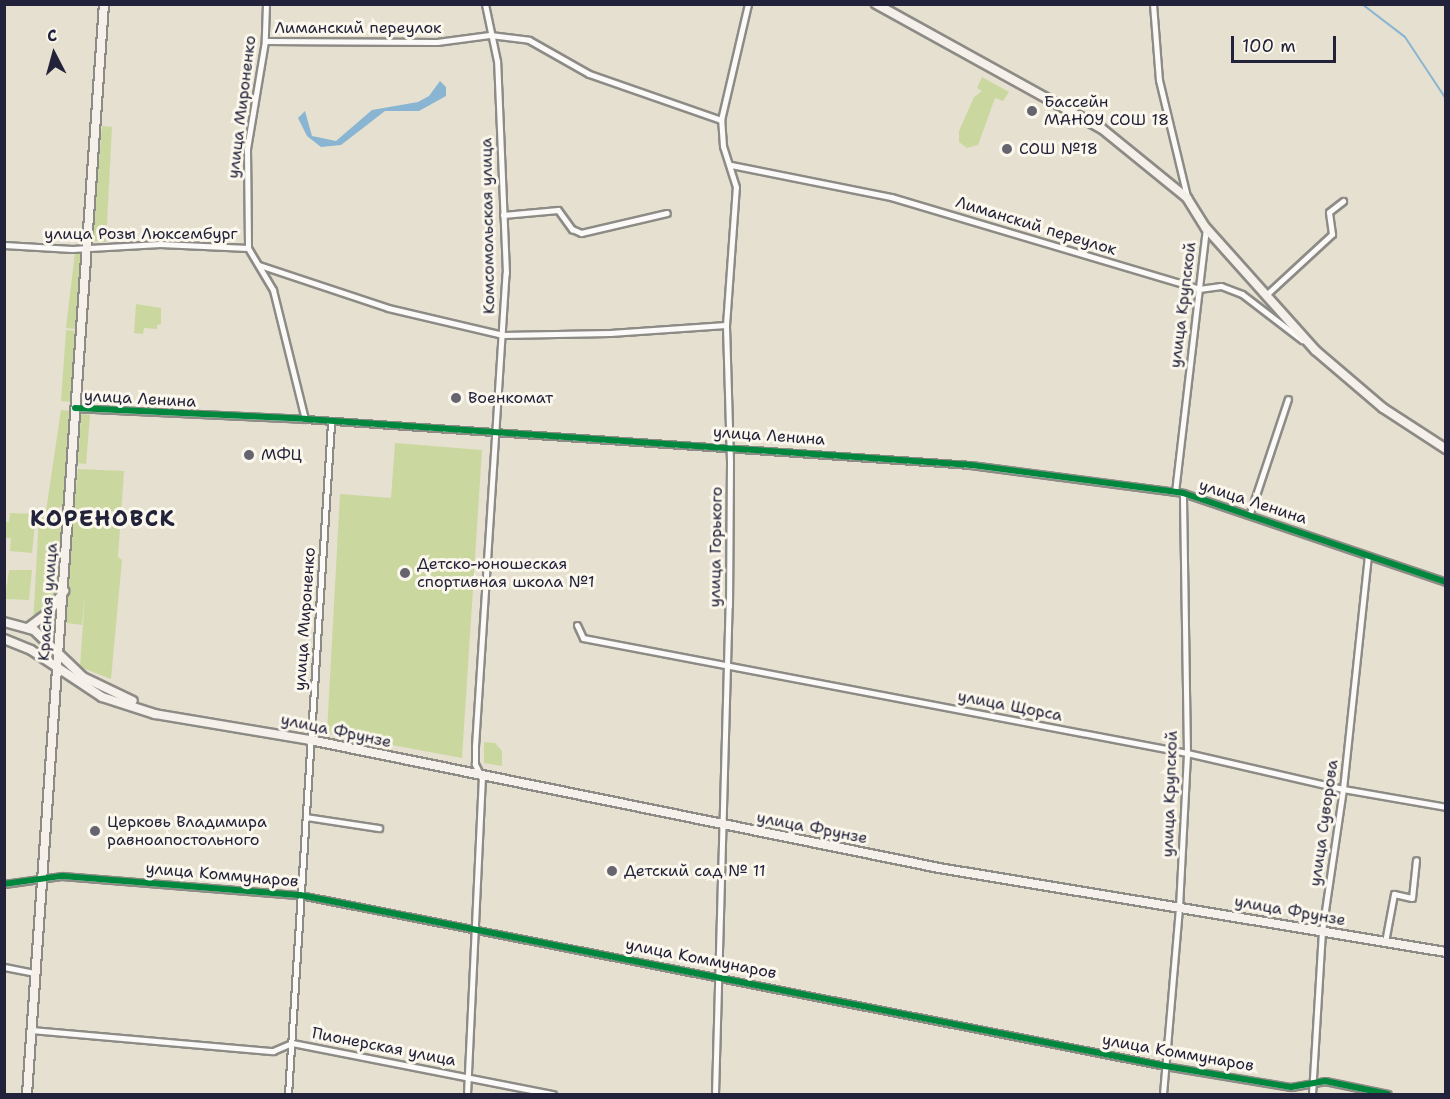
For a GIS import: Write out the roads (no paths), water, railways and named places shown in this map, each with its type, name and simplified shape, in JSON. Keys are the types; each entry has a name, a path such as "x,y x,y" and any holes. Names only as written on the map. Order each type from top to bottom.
{"main road":[{"name":"Красная улица","path":"27,1095 59,670 104,4"},
{"path":"876,4 1101,128 1187,198 1206,228 1315,350 1383,408 1446,449"},
{"path":"28,628 49,612 64,591"},
{"name":"улица Фрунзе","path":"4,622 28,628 47,639 83,677 128,699 176,716"},
{"name":"улица Фрунзе","path":"4,639 31,650 102,697 176,716 310,740 482,778 939,868 1446,952"}],"street":[{"name":"улица Мироненко","path":"248,249 247,149 265,41 266,4"},
{"name":"Комсомольская улица","path":"467,1095 477,928 482,778 475,764 475,746 503,335 503,214 497,61 485,4"},
{"name":"улица Горького","path":"715,1095 720,825 728,667 729,447 726,325 736,187 723,147 721,120 748,4"},
{"path":"1153,4 1159,80 1187,198"},
{"name":"Лиманский переулок","path":"265,41 436,42 490,35 529,40 589,74 721,120"},
{"name":"Лиманский переулок","path":"730,165 891,197 1199,289 1221,286 1242,294 1315,350"},
{"path":"1266,295 1332,234 1329,212 1344,201"},
{"path":"503,214 558,210 572,229 581,233 667,213"},
{"name":"улица Крупской","path":"1175,492 1206,228"},
{"name":"улица Розы Люксембург","path":"4,245 115,250 160,244 248,249 259,265"},
{"path":"259,265 388,308 503,335 610,333 726,325"},
{"path":"259,265 273,290 305,418"},
{"path":"1250,513 1288,399"},
{"name":"улица Ленина","path":"75,408 152,415 305,418 331,423 729,447 971,465 1175,492 1250,513 1446,582"},
{"name":"улица Мироненко","path":"288,1095 331,423"},
{"name":"улица Крупской","path":"1163,1095 1179,907 1187,753 1183,494"},
{"name":"улица Суворова","path":"1312,1095 1322,931 1343,789 1368,556"},
{"name":"улица Щорса","path":"577,625 583,638 1187,753 1343,789 1446,807"},
{"path":"306,817 379,828"},
{"path":"1385,942 1394,894 1412,898 1416,860"},
{"name":"улица Коммунаров","path":"4,884 42,878 165,882 300,895 477,928 1165,1066 1291,1087 1312,1086 1325,1081 1388,1095"},
{"path":"4,968 35,973"},
{"name":"Пионерская улица","path":"31,1030 273,1051 292,1043 553,1095"}],"water":[{"path":"440,81 446,87 446,96 419,111 385,111 341,145 321,147 307,136 298,118 305,111 312,136 336,141 372,110 418,102 429,96"}],"waterway":[{"path":"1362,4 1405,37 1446,99"}],"place":[{"name":"Бассейн МАНОУ СОШ 18","path":"1032,111"},
{"name":"СОШ №18","path":"1007,149"},
{"name":"Военкомат","path":"456,398"},
{"name":"МФЦ","path":"249,455"},
{"name":"Детско-юношеская спортивная школа №1","path":"405,573"},
{"name":"Церковь Владимира равноапостольного","path":"95,831"},
{"name":"Детский сад № 11","path":"612,871"}],"district":[{"name":"КОРЕНОВСК","path":"103,519"}]}
